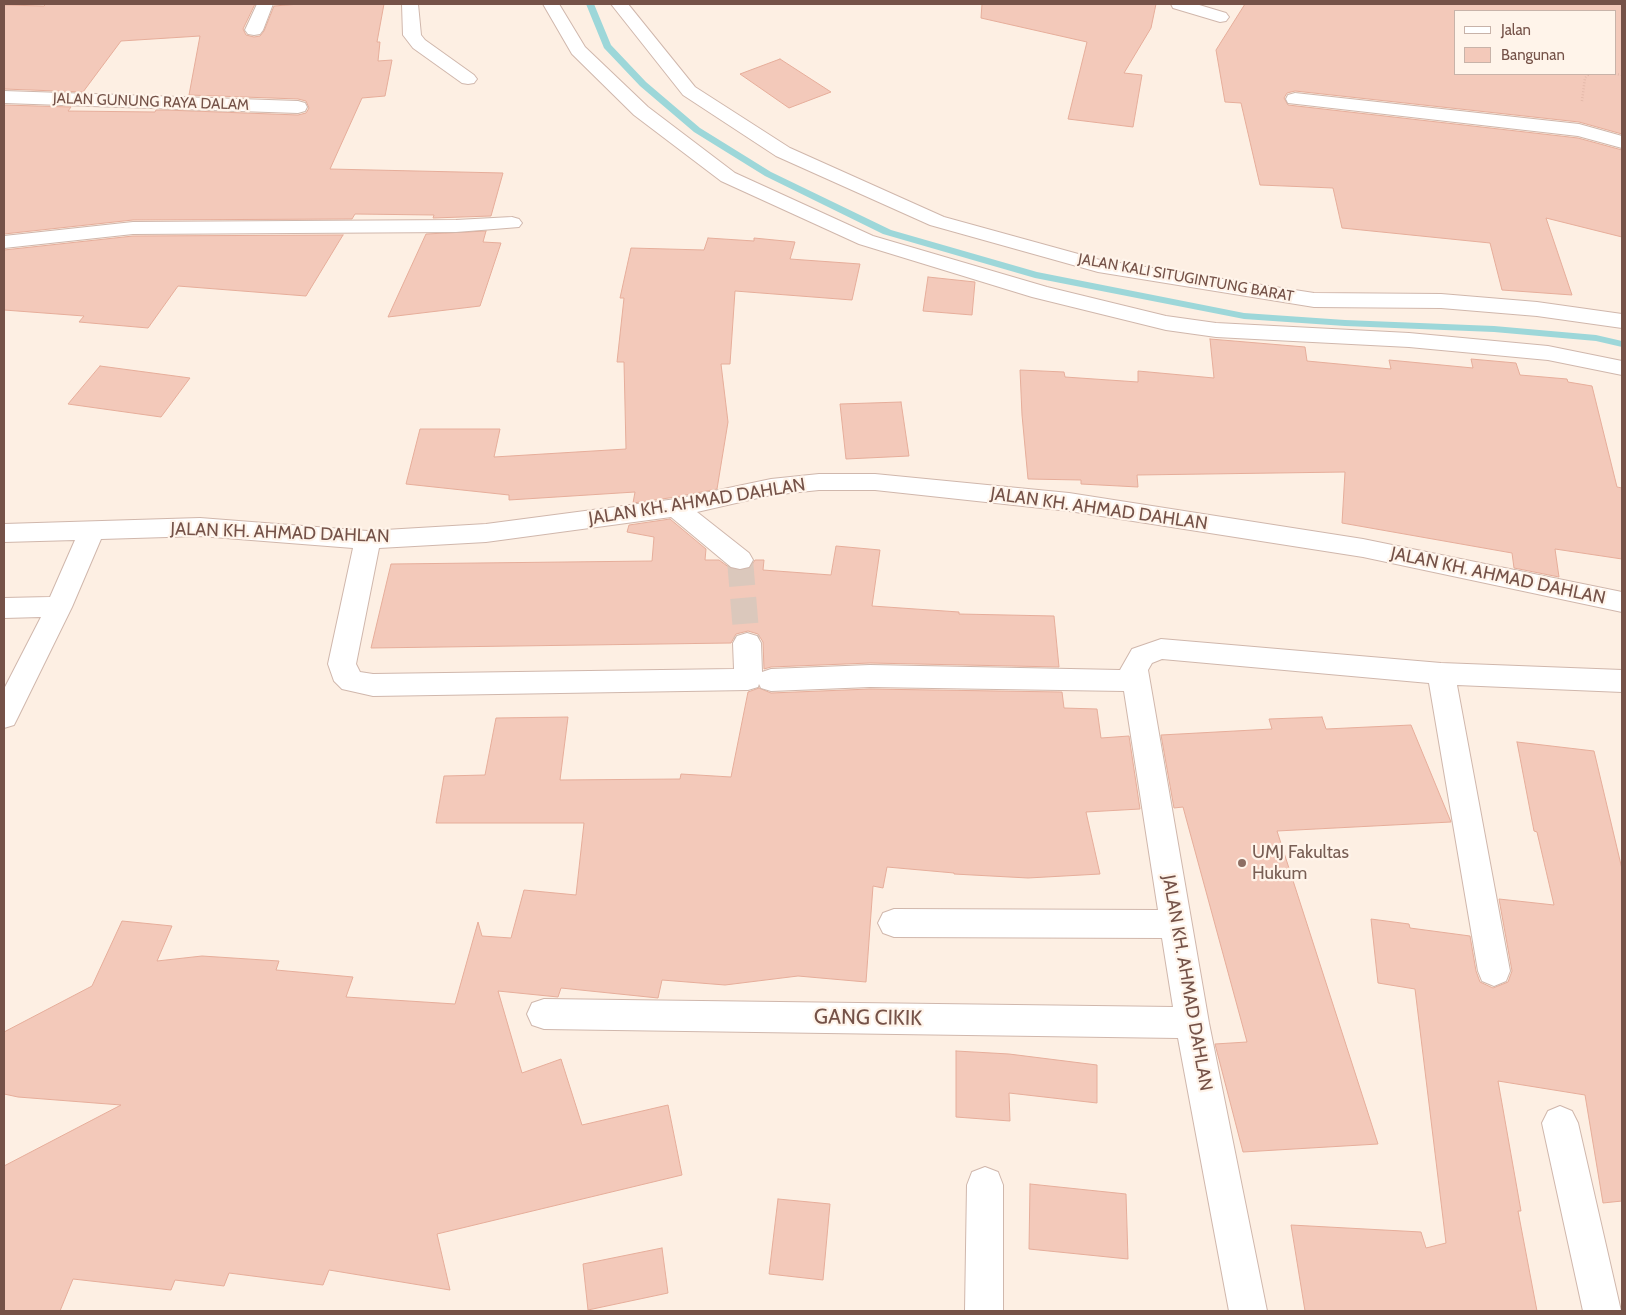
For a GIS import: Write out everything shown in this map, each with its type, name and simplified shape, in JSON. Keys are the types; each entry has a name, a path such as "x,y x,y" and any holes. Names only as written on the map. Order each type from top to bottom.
{"street":[{"path":"254,30 265,4"},
{"path":"410,4 412,35 419,44 468,79"},
{"path":"550,4 578,50 641,111 728,177 866,240 1040,292 1166,323 1216,330 1409,340 1548,353 1622,368"},
{"name":"JALAN KALI SITUGINTUNG BARAT","path":"619,4 689,91 783,152 937,221 1098,266 1314,300 1441,301 1537,309 1622,321"},
{"path":"1179,4 1220,17"},
{"name":"JALAN GUNUNG RAYA DALAM","path":"4,97 298,107"},
{"path":"1295,99 1579,130 1622,142"},
{"path":"4,242 133,228 456,226 512,223"},
{"name":"JALAN KH. AHMAD DAHLAN","path":"4,533 200,527 368,540 486,533 676,508 771,487 819,482 875,482 1069,502 1363,548 1622,602"},
{"path":"676,508 740,560"},
{"path":"4,717 59,607 92,530"},
{"path":"368,540 342,664 344,674 352,681 372,685 748,679 747,643"},
{"path":"4,608 59,607"},
{"path":"771,680 1139,668 1161,649 1441,674 1622,681"},
{"name":"JALAN KH. AHMAD DAHLAN","path":"1139,668 1192,1023 1248,1311"},
{"path":"1441,674 1494,971"},
{"path":"894,923 1176,924"},
{"name":"GANG CIKIK","path":"544,1014 1192,1023"},
{"path":"1560,1123 1602,1311"},
{"path":"984,1311 985,1185"}],"building":[{"path":"46,4 255,4 243,29 246,35 254,37 260,36 264,31 274,6 300,4 384,4 377,42 380,42 378,61 392,60 385,96 362,98 330,169 503,173 491,216 433,218 434,215 355,214 352,219 133,220 4,234 4,105 71,107 68,111 155,112 156,110 166,110 298,115 306,113 309,108 306,101 298,99 189,95 200,36 121,41 83,92 4,89 4,5 44,6"},
{"path":"982,4 1156,4 1151,28 1124,73 1142,75 1133,127 1068,119 1087,42 981,18"},
{"path":"1245,4 1622,4 1622,134 1579,122 1295,91 1287,93 1284,98 1288,105 1578,138 1622,150 1622,237 1546,218 1572,295 1502,290 1490,243 1342,228 1333,188 1260,185 1241,103 1225,102 1216,50"},
{"path":"780,59 831,92 789,108 740,74"},
{"path":"486,231 483,242 501,243 480,306 388,317 426,234"},
{"path":"343,235 306,296 178,286 148,328 79,322 84,316 4,310 4,250 133,236"},
{"path":"708,238 754,241 754,238 795,242 790,259 860,264 852,300 735,291 730,364 721,364 728,422 717,489 633,503 635,492 509,500 509,495 406,484 420,429 500,429 494,457 626,449 624,362 617,362 624,298 620,298 631,248 704,250"},
{"path":"928,277 975,282 972,315 923,311"},
{"path":"1210,339 1305,347 1307,361 1391,369 1389,360 1473,368 1471,359 1516,363 1520,375 1567,379 1568,382 1592,386 1617,487 1622,488 1622,559 1555,549 1559,577 1514,568 1512,553 1342,523 1345,472 1137,475 1138,487 1081,484 1081,480 1028,479 1020,370 1064,372 1065,377 1138,382 1138,371 1214,378"},
{"path":"100,366 190,378 161,417 68,404"},
{"path":"901,402 909,456 846,459 840,404"},
{"path":"670,519 706,549 705,560 719,560 730,568 740,571 749,569 755,560 764,560 763,570 831,575 836,546 880,550 872,606 959,612 959,614 1054,616 1059,667 870,663 771,667 764,669 763,642 758,634 748,631 736,634 731,643 371,648 391,564 652,561 654,537 627,532 629,525"},
{"path":"759,688 771,693 870,689 1062,692 1064,708 1097,709 1101,738 1129,736 1140,809 1086,812 1100,874 1028,878 954,874 887,867 883,888 873,886 866,982 798,976 725,985 662,980 658,998 561,988 558,997 498,991 522,1073 561,1059 582,1125 668,1105 682,1175 437,1234 450,1290 329,1270 323,1285 229,1273 224,1286 175,1280 171,1290 73,1279 60,1311 4,1311 4,1166 121,1105 18,1097 4,1094 4,1032 92,986 122,921 172,926 157,961 202,956 279,961 276,970 353,977 346,997 455,1004 478,922 482,936 511,938 524,890 576,895 584,823 436,823 444,776 485,775 496,718 568,717 560,780 680,779 681,774 731,777 748,692"},
{"name":"UMJ Fakultas Hukum","path":"1322,717 1326,729 1411,725 1451,822 1277,831 1378,1144 1243,1152 1215,1044 1247,1042 1183,807 1174,808 1161,735 1272,729 1269,719"},
{"path":"1517,742 1594,751 1622,869 1622,1201 1603,1203 1585,1095 1498,1081 1521,1211 1518,1211 1537,1311 1305,1311 1291,1225 1421,1232 1426,1248 1446,1243 1415,989 1378,983 1371,919 1409,924 1410,928 1470,936 1476,971 1480,982 1493,988 1508,982 1512,971 1499,899 1554,905 1537,832 1534,831"},
{"path":"956,1051 1009,1054 1097,1065 1097,1103 1009,1093 1010,1121 956,1117"},
{"path":"1030,1184 1126,1194 1128,1259 1029,1249"},
{"path":"778,1199 830,1204 823,1280 769,1274"},
{"path":"662,1248 668,1293 588,1310 583,1264"}],"waterway":[{"path":"590,4 607,46 643,84 697,130 768,174 887,232 1035,275 1244,316 1345,323 1494,329 1596,338 1622,344"}],"tunnel":[{"path":"740,560 747,643"}],"place":[{"name":"UMJ Fakultas Hukum","path":"1242,863"}]}
